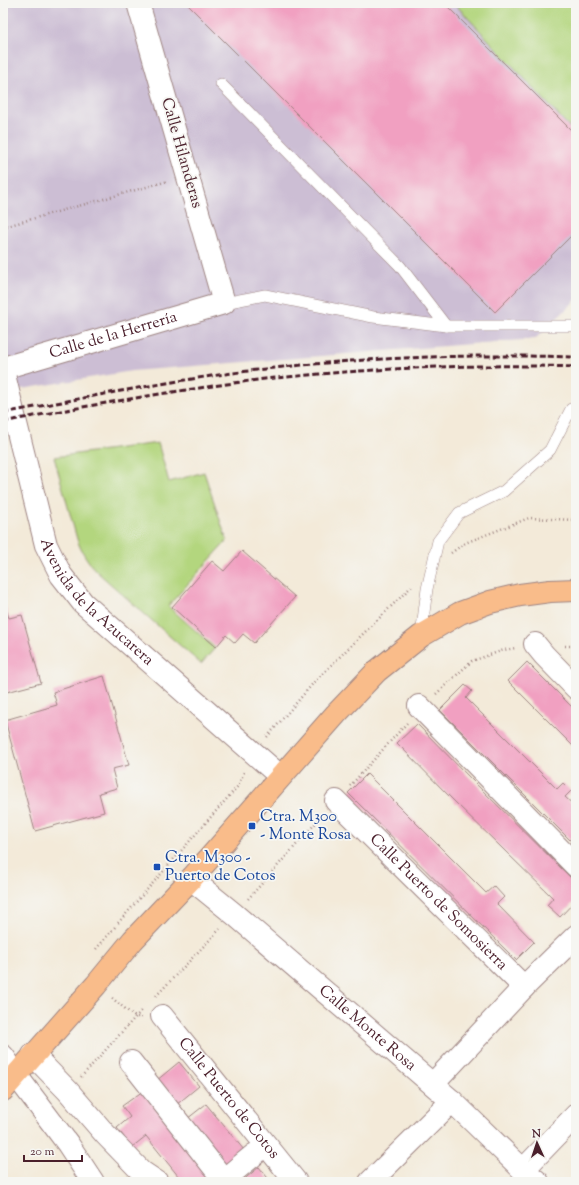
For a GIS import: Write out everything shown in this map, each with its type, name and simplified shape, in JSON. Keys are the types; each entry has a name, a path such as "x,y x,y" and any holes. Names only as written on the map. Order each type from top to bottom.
{"main road":[{"path":"10,1082 96,985 133,940 191,879 336,714 378,671 421,636 460,613 490,602 520,595 550,591 576,590"}],"street":[{"name":"Calle Hilanderas","path":"138,3 224,303"},
{"name":"Calle de la Herrería","path":"3,368 224,303"},
{"name":"Avenida de la Azucarera","path":"3,371 46,545 61,575 83,603 280,776"},
{"path":"535,644 576,688"},
{"path":"420,707 576,866"},
{"name":"Calle Puerto de Somosierra","path":"336,801 524,987"},
{"name":"Calle Monte Rosa","path":"191,879 433,1084 531,1176"},
{"path":"433,1084 524,987 576,936"},
{"name":"Calle Puerto de Cotos","path":"153,1007 296,1182"},
{"path":"33,1055 142,1172 157,1182"},
{"path":"3,1056 10,1082 68,1144 93,1182"},
{"path":"131,1062 222,1181 255,1154"},
{"path":"370,1182 452,1101"},
{"path":"531,1176 576,1115"}],"lane":[{"path":"221,84 400,266 446,326"},
{"path":"224,303 265,295 373,317 446,326 576,326"},
{"path":"421,636 427,589 438,542 459,512 504,491 550,450 571,409"}],"path":[{"path":"3,228 188,175"},
{"path":"68,1091 135,1017 153,1007 234,914 420,707 472,661 504,650 535,644 576,646"},
{"path":"96,985 135,1017"},
{"path":"135,1017 153,1007"}],"shaded area":[{"path":"3,3 480,3 576,97 576,300 535,339 132,371 3,392"}],"green space":[{"path":"454,3 576,3 576,134"},
{"path":"158,443 169,482 204,472 227,541 168,606 215,648 201,664 96,571 88,560 77,539 54,457"}],"building":[{"path":"186,3 444,3 576,135 576,231 495,312"},
{"path":"242,551 295,597 254,643 243,634 235,643 226,635 216,647 172,607 212,561 224,571"},
{"path":"3,600 9,618 22,615 41,683 3,693"},
{"path":"527,662 576,711 576,749 508,681"},
{"path":"104,676 129,765 112,769 117,788 99,793 104,812 35,831 5,720 57,705 53,692"},
{"path":"465,685 472,691 466,698 557,789 563,783 571,791 565,797 576,807 576,846 440,710"},
{"path":"417,724 576,883 576,900 560,917 547,905 553,898 397,743"},
{"path":"367,774 486,893 494,886 504,897 497,904 534,942 516,960 348,793"},
{"path":"179,1062 199,1086 176,1105 156,1081"},
{"path":"143,1091 211,1176 204,1182 183,1182 146,1136 132,1147 117,1128 130,1117 122,1106"},
{"path":"206,1104 244,1150 224,1165 187,1119"},
{"path":"259,1167 271,1182 241,1182"}],"railway":[{"path":"3,413 199,378 304,365 420,357 576,357"},
{"path":"3,422 134,398 272,378 415,368 480,366 576,367"}],"place":[{"name":"Ctra. M300 - Monte Rosa","path":"252,826"},
{"name":"Ctra. M300 - Puerto de Cotos","path":"157,867"}]}
